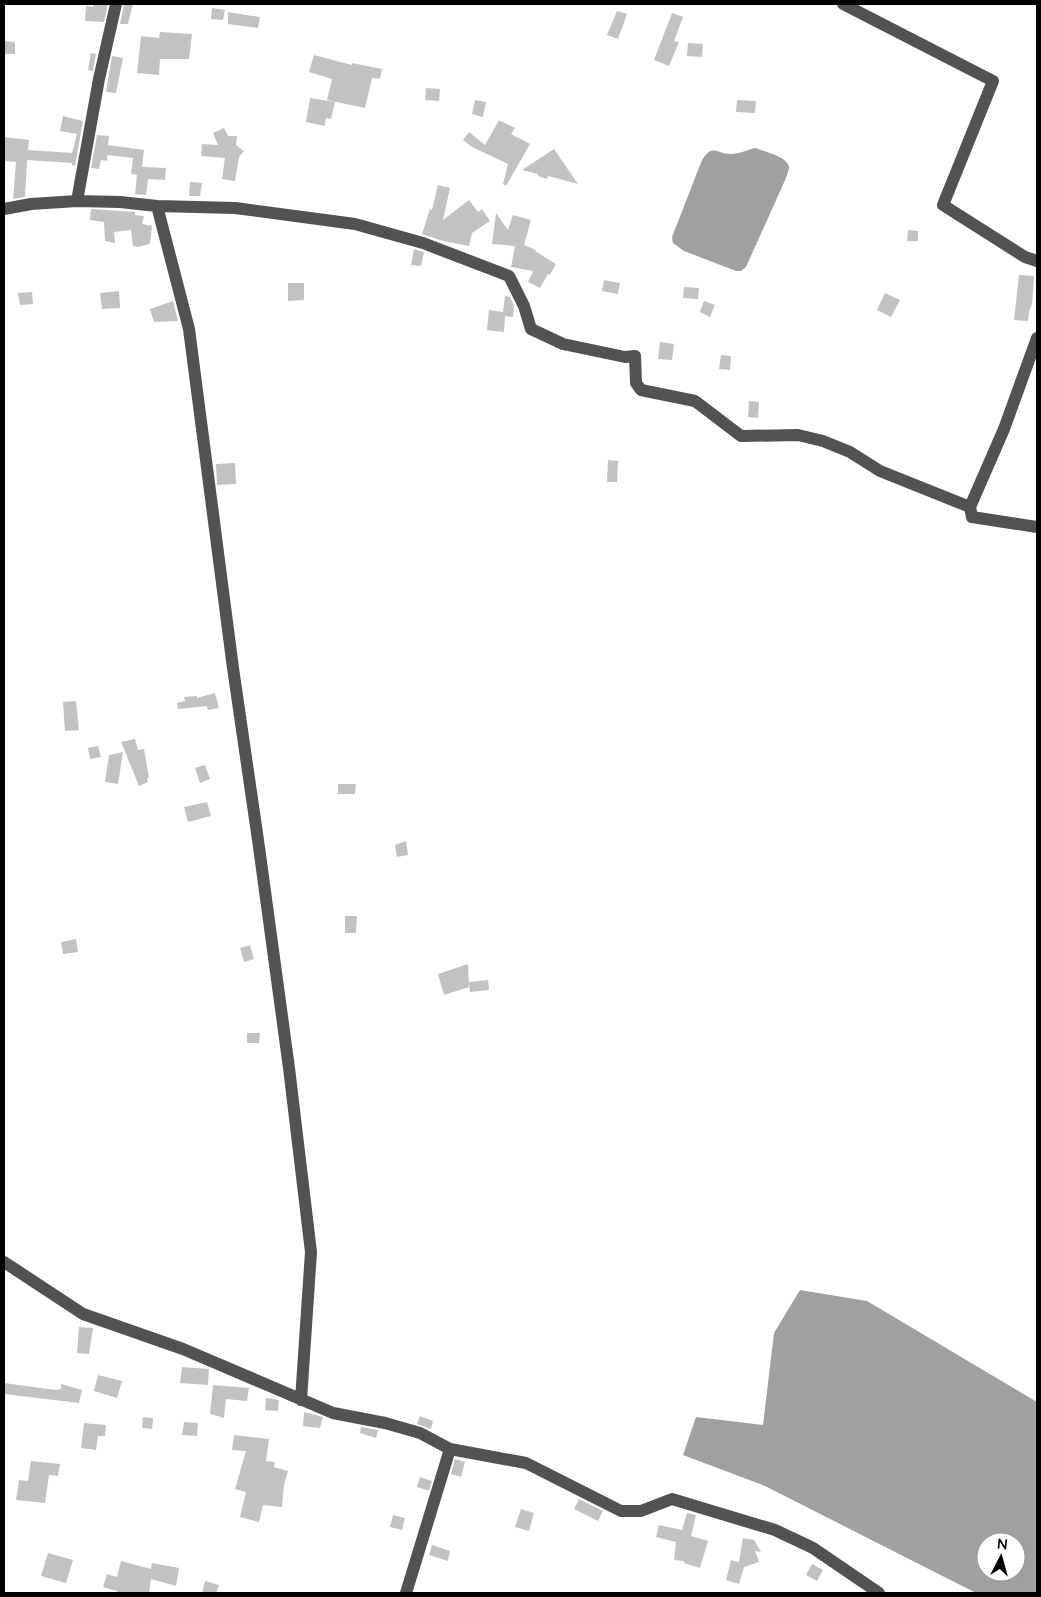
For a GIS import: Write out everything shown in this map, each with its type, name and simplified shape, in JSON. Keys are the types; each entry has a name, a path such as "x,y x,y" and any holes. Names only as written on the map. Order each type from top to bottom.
{"street":[{"path":"78,201 100,79 116,4"},
{"path":"843,4 993,81 944,205 1025,257 1037,261"},
{"path":"4,209 31,204 78,201 235,208 355,224 423,243 509,276 524,306 531,329 564,344 625,357 635,356 636,383 641,390 695,401 741,436 798,435 823,441 850,452 880,471 970,507"},
{"path":"157,206 189,329 233,668 261,857 289,1068 310,1252 301,1400"},
{"path":"1037,338 1004,429 970,507 972,517 1037,527"},
{"path":"4,1262 82,1314 183,1349 333,1413 385,1423 420,1433 450,1449 526,1463 622,1511 641,1510 672,1499 775,1530 813,1548 879,1593"},
{"path":"406,1593 450,1449"}],"shaded area":[{"path":"755,148 780,157 788,163 789,168 746,267 741,271 736,271 684,251 673,243 672,237 702,160 706,155 712,151 731,154"},
{"path":"800,1290 867,1301 1037,1402 1037,1593 976,1593 765,1486 683,1455 696,1417 763,1425 774,1333"}],"building":[{"path":"93,4 108,4 104,22 85,21 86,6 93,7"},
{"path":"124,4 133,4 128,24 120,24"},
{"path":"212,8 225,10 223,20 211,19"},
{"path":"617,11 627,14 618,39 607,35"},
{"path":"228,12 260,17 258,28 228,24"},
{"path":"672,13 683,17 674,41 679,42 669,66 654,60"},
{"path":"160,32 192,34 189,59 160,59 159,75 137,73 141,36 159,38"},
{"path":"4,41 15,42 15,54 4,54"},
{"path":"688,43 703,44 702,57 687,56"},
{"path":"91,53 96,54 93,71 88,70"},
{"path":"314,55 352,65 352,63 382,69 380,79 372,78 365,108 327,100 332,79 309,72"},
{"path":"112,56 123,58 116,93 106,92"},
{"path":"426,88 440,89 439,101 425,100"},
{"path":"310,98 335,102 331,119 326,118 325,126 306,122"},
{"path":"475,100 486,102 483,117 472,114"},
{"path":"737,100 756,101 755,113 736,112"},
{"path":"63,116 83,121 75,166 72,163 27,160 25,197 13,199 16,162 4,161 4,137 29,140 28,150 72,153 77,134 60,131"},
{"path":"499,120 515,128 511,134 530,144 506,186 503,184 508,164 472,147 463,140 469,132 485,145"},
{"path":"224,128 228,136 237,136 236,145 244,151 239,157 235,181 222,179 225,158 201,156 202,144 218,145 213,133"},
{"path":"97,135 109,136 108,145 144,150 142,167 166,168 165,180 148,179 146,195 135,194 137,175 131,174 133,158 107,155 107,161 101,160 99,169 91,168"},
{"path":"554,149 578,184 548,176 547,179 538,176 538,174 522,170"},
{"path":"190,182 202,183 200,196 189,196"},
{"path":"438,185 450,188 443,220 469,200 478,212 482,209 490,221 472,233 469,246 443,241 422,234 430,209 432,210"},
{"path":"91,209 135,212 135,215 144,216 142,224 152,226 150,244 138,247 133,246 131,230 114,232 115,243 105,241 104,222 90,220"},
{"path":"496,213 508,230 513,215 531,220 524,245 536,250 556,264 540,288 528,282 533,271 511,267 515,246 492,244"},
{"path":"908,230 918,231 918,241 907,241"},
{"path":"414,249 424,252 421,266 411,265"},
{"path":"1019,275 1034,276 1032,304 1028,321 1014,320"},
{"path":"604,280 620,283 618,294 602,291"},
{"path":"288,283 304,283 304,300 288,301"},
{"path":"684,287 699,288 698,299 683,298"},
{"path":"119,291 120,308 102,309 100,293"},
{"path":"32,292 33,304 20,305 18,293"},
{"path":"885,293 900,300 891,317 877,310"},
{"path":"505,296 510,297 514,305 513,317 505,316 504,332 487,330 489,310 503,312"},
{"path":"173,301 178,321 154,322 150,309"},
{"path":"704,301 715,305 710,317 700,312"},
{"path":"660,342 674,344 672,360 658,359"},
{"path":"721,355 731,356 730,370 719,369"},
{"path":"749,401 759,402 758,418 748,417"},
{"path":"608,460 618,461 617,482 607,482"},
{"path":"235,463 236,484 217,485 216,464"},
{"path":"215,693 219,708 208,710 207,706 178,709 177,703 185,701 184,697 197,696 197,698"},
{"path":"76,701 79,730 65,731 63,702"},
{"path":"135,739 138,750 144,749 149,778 147,778 148,782 139,786 121,742"},
{"path":"98,746 101,757 90,759 88,748"},
{"path":"123,752 118,784 105,782 109,755"},
{"path":"205,765 210,779 200,783 195,768"},
{"path":"338,784 356,784 355,794 338,794"},
{"path":"207,802 211,816 188,822 184,807"},
{"path":"406,841 408,855 397,857 395,845"},
{"path":"345,916 357,916 356,933 345,933"},
{"path":"76,939 78,952 63,954 61,942"},
{"path":"250,945 254,959 244,962 240,948"},
{"path":"468,964 469,987 444,995 438,974"},
{"path":"488,980 489,990 470,992 469,982"},
{"path":"247,1033 260,1033 259,1043 247,1043"},
{"path":"79,1327 93,1328 89,1354 77,1353"},
{"path":"182,1367 209,1369 208,1385 180,1383"},
{"path":"98,1375 122,1381 117,1398 94,1391"},
{"path":"4,1383 56,1390 61,1389 61,1384 82,1390 79,1403 4,1394"},
{"path":"213,1385 249,1388 247,1401 226,1399 224,1418 210,1414"},
{"path":"266,1398 279,1400 278,1411 265,1410"},
{"path":"304,1412 323,1417 320,1428 303,1426"},
{"path":"420,1416 433,1421 431,1429 417,1424"},
{"path":"143,1417 153,1418 152,1429 142,1428"},
{"path":"184,1422 198,1423 197,1436 182,1435"},
{"path":"84,1423 106,1425 105,1436 98,1436 96,1450 81,1448"},
{"path":"361,1427 378,1430 376,1438 360,1433"},
{"path":"234,1435 269,1439 266,1461 275,1462 274,1467 288,1471 284,1485 282,1507 263,1505 259,1522 240,1517 246,1492 235,1489 246,1451 232,1450"},
{"path":"455,1459 465,1462 461,1477 451,1474"},
{"path":"31,1461 60,1464 58,1476 49,1475 45,1503 16,1500 19,1480 28,1481"},
{"path":"420,1477 432,1481 429,1491 417,1487"},
{"path":"579,1499 603,1511 598,1521 574,1509"},
{"path":"521,1509 534,1513 529,1531 515,1527"},
{"path":"687,1513 696,1515 691,1536 708,1541 700,1568 684,1563 684,1561 674,1560 676,1542 656,1537 659,1525 682,1530"},
{"path":"393,1515 405,1518 402,1530 390,1527"},
{"path":"743,1538 754,1540 761,1552 755,1551 759,1562 744,1567 739,1584 726,1580 731,1560 739,1562"},
{"path":"432,1545 450,1551 448,1561 429,1555"},
{"path":"48,1553 73,1560 66,1583 41,1576"},
{"path":"121,1561 151,1569 152,1563 179,1568 176,1586 151,1579 149,1593 116,1593 117,1591 103,1587 107,1574 117,1577"},
{"path":"812,1564 823,1570 817,1581 806,1575"},
{"path":"205,1581 219,1585 216,1593 202,1593"}]}
